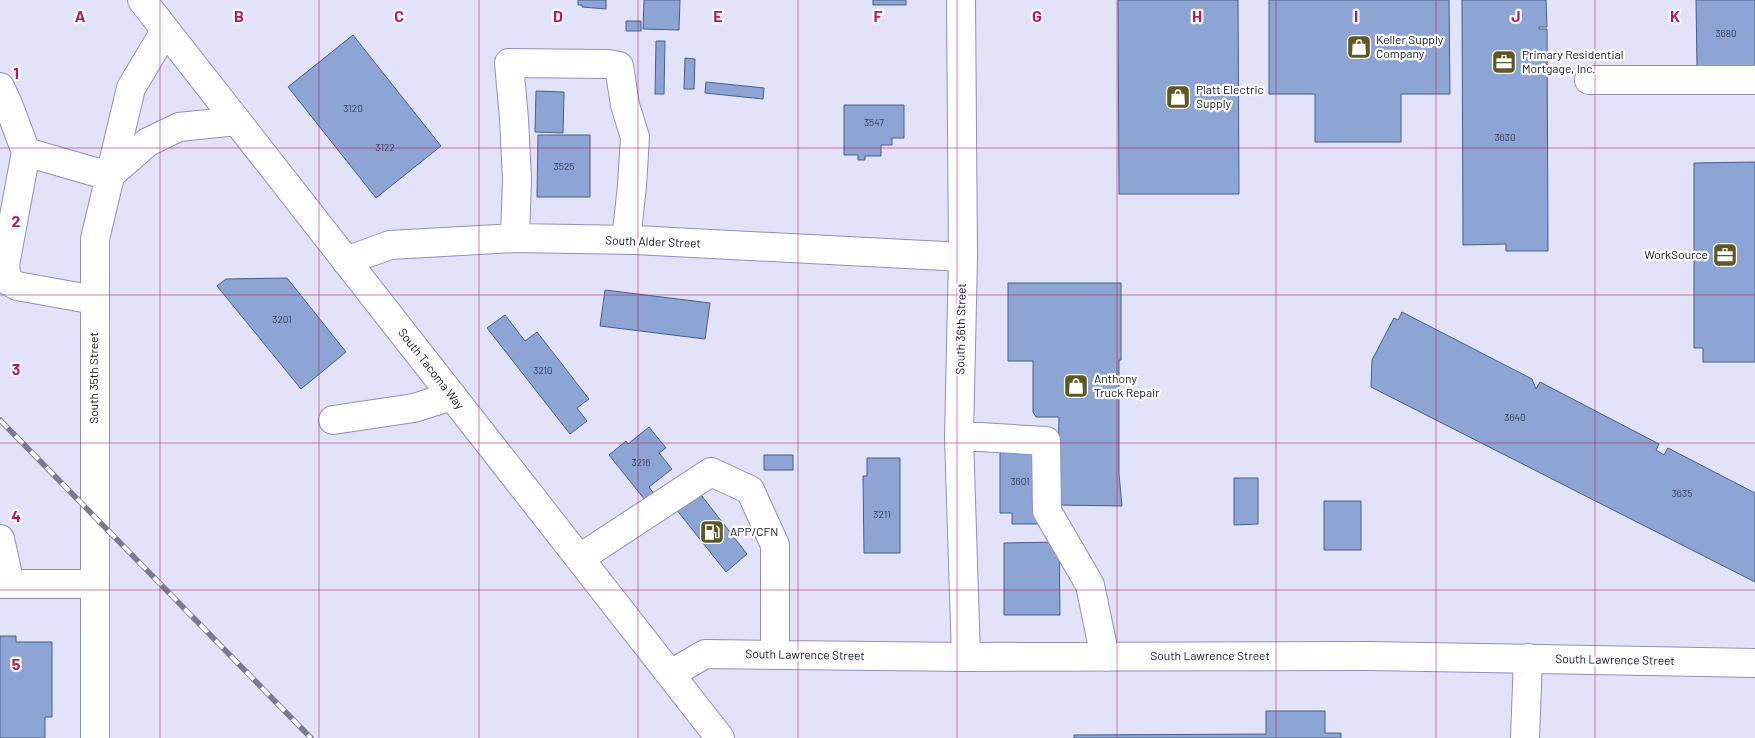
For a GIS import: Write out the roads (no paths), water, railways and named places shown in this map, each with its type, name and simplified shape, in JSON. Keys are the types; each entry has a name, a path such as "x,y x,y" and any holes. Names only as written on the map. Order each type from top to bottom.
{"street":[{"name":"South Tacoma Way","path":"142,0 720,738"},
{"name":"South 36th Street","path":"961,0 963,257 959,437 966,657"},
{"name":"South 35th Street","path":"95,738 95,239 131,88 166,31"},
{"path":"515,238 517,179 509,62 608,64 619,66 624,96 635,137 626,240"},
{"path":"1589,80 1755,80"},
{"path":"0,88 26,152 5,265 7,280 17,286 95,300"},
{"path":"26,152 109,176 148,142 179,127 237,121"},
{"name":"South Alder Street","path":"346,261 390,245 515,238 626,240 963,257"},
{"path":"333,420 414,408 452,396"},
{"path":"959,437 1046,441 1047,511 1090,585 1105,657"},
{"path":"580,558 711,472 750,490 775,545 775,655"},
{"path":"0,539 5,584 95,584"},
{"name":"South Lawrence Street","path":"671,674 705,654 966,657 1368,656 1755,663"},
{"path":"1524,738 1528,658"}],"railway":[{"path":"0,420 311,738"}],"place":[{"name":"Keller Supply Company","path":"1359,47"},
{"name":"Primary Residential Mortgage, Inc.","path":"1504,62"},
{"name":"Platt Electric Supply","path":"1178,97"},
{"name":"WorkSource","path":"1725,255"},
{"name":"Anthony Truck Repair","path":"1076,386"},
{"name":"APP/CFN","path":"712,532"}]}
